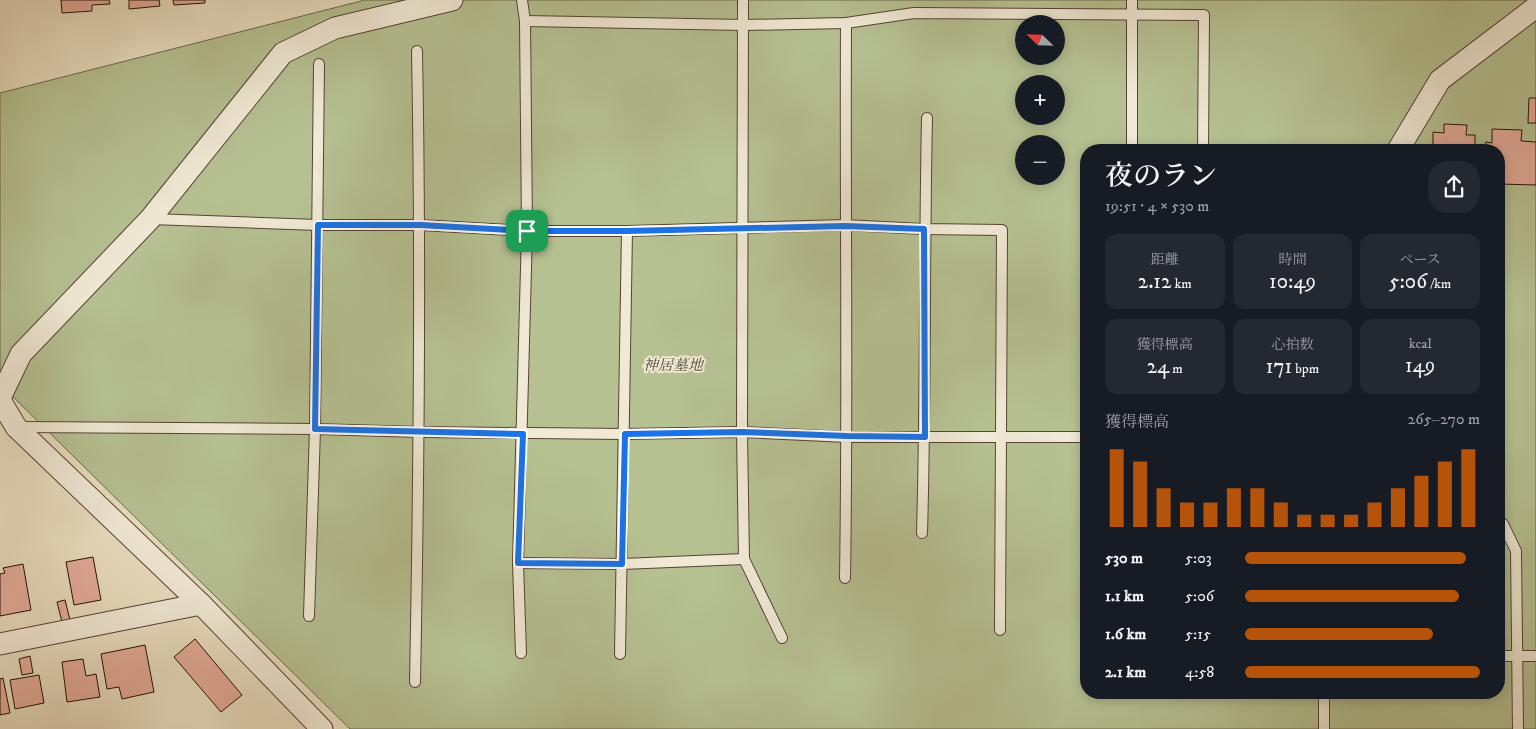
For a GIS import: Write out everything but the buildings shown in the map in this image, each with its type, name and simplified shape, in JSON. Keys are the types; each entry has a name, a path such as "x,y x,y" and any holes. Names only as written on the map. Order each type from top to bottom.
{"street":[{"path":"322,729 201,604 16,427 0,399 21,354 150,218 284,53 336,28 452,0"},
{"path":"1402,144 1440,80 1536,7"},
{"path":"0,644 201,604"}],"lane":[{"path":"521,653 518,563 523,434 527,231 525,21 522,0"},
{"path":"743,0 742,432 744,559 782,638"},
{"path":"1132,0 1132,144"},
{"path":"525,21 744,25 846,23 914,14 1204,16 1203,144"},
{"path":"845,578 847,436 846,23"},
{"path":"415,682 420,432 420,225 417,51"},
{"path":"309,616 315,429 319,64"},
{"path":"922,533 925,437 924,229 927,118"},
{"path":"150,218 318,225 420,225 527,231 627,231 845,226 1002,230 1000,630"},
{"path":"620,654 627,231"},
{"path":"16,427 315,429 523,434 742,432 847,436 1080,437"},
{"path":"1505,528 1516,551 1518,729"},
{"path":"518,563 622,564 744,559"},
{"path":"1505,656 1536,656"},
{"path":"1324,699 1324,729"}],"green space":[{"name":"神居墓地","path":"365,0 1536,0 1536,729 350,729 0,384 0,93"}],"route":[{"path":"318,225 420,225 527,231 627,231 845,226 924,229 925,437 742,432 625,434 622,564 518,563 523,434 315,429 318,225"}]}
